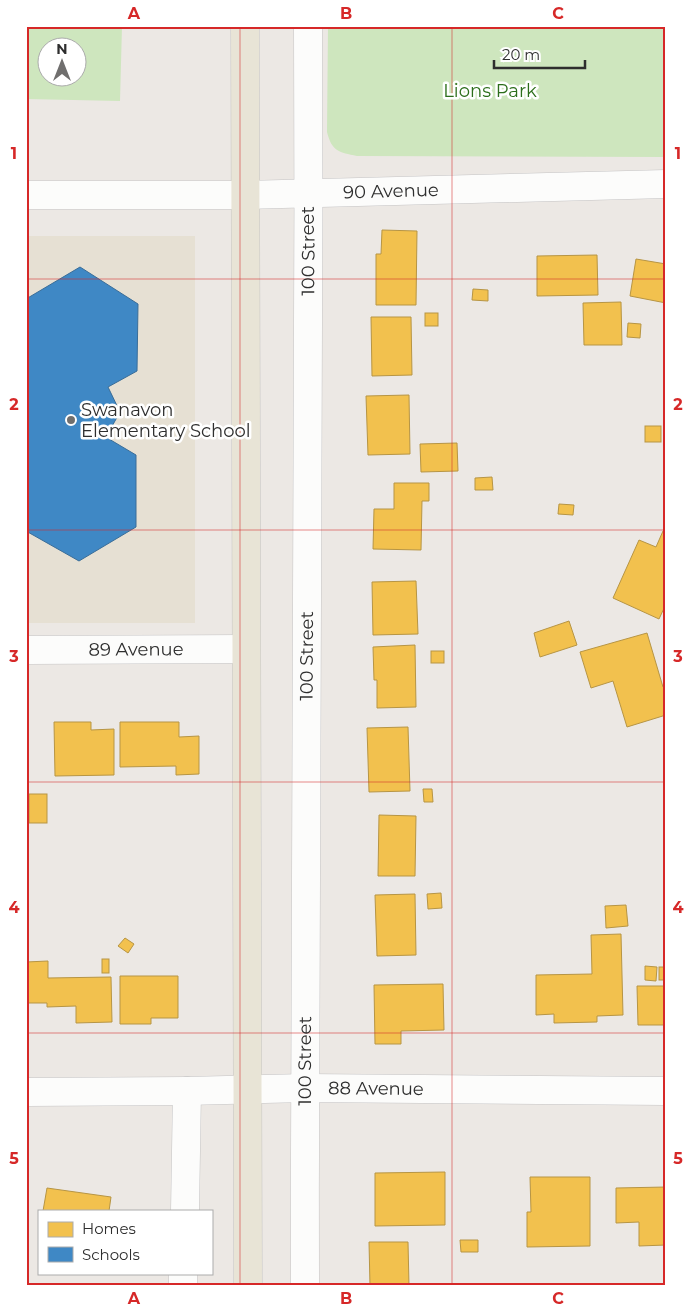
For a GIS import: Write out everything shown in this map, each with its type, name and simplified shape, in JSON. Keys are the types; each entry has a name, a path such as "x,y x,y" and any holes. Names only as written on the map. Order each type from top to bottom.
{"main road":[{"path":"245,26 248,1286"}],"street":[{"name":"100 Street","path":"305,1286 308,26"},
{"name":"90 Avenue","path":"26,195 245,196 666,184"},
{"name":"89 Avenue","path":"26,650 246,649"},
{"name":"88 Avenue","path":"26,1092 305,1088 666,1091"},
{"path":"184,1210 187,1091"}],"shaded area":[{"path":"26,236 195,236 195,623 26,623"}],"green space":[{"path":"26,26 122,26 120,101 26,99"},
{"name":"Lions Park","path":"328,26 666,26 666,157 357,156 341,152 331,144 327,132"}],"building: Homes":[{"path":"382,230 417,231 416,305 376,305 376,254 381,254"},
{"path":"597,255 598,295 537,296 537,256"},
{"path":"636,259 666,264 666,303 630,296"},
{"path":"473,289 488,290 488,301 472,300"},
{"path":"621,302 622,345 584,345 583,303"},
{"path":"425,313 438,313 438,326 425,326"},
{"path":"371,317 411,317 412,375 372,376"},
{"path":"628,323 641,324 640,338 627,337"},
{"path":"409,395 410,454 368,455 366,396"},
{"path":"645,426 661,426 661,442 645,442"},
{"path":"457,443 458,471 421,472 420,444"},
{"path":"492,477 493,490 475,490 475,478"},
{"path":"394,483 429,483 429,501 422,501 421,550 373,549 374,509 394,509"},
{"path":"559,504 574,505 573,515 558,514"},
{"path":"663,531 666,532 666,604 659,619 613,598 639,540 656,547"},
{"path":"416,581 418,634 373,635 372,582"},
{"path":"569,621 577,645 540,657 534,633"},
{"path":"647,633 663,687 666,686 666,715 627,727 613,681 591,688 580,652"},
{"path":"415,645 416,707 377,708 377,680 374,680 373,647"},
{"path":"431,651 444,651 444,663 431,663"},
{"path":"54,722 91,722 91,730 114,729 114,775 55,776"},
{"path":"120,722 179,722 179,737 199,736 199,774 176,775 176,766 120,767"},
{"path":"408,727 410,791 369,792 367,728"},
{"path":"423,789 432,789 433,802 424,802"},
{"path":"29,794 47,794 47,823 29,823"},
{"path":"379,815 416,816 415,876 378,876"},
{"path":"441,893 442,908 428,909 427,894"},
{"path":"415,894 416,955 377,956 375,895"},
{"path":"626,905 628,926 606,928 605,906"},
{"path":"621,934 623,1015 597,1016 597,1022 554,1023 554,1014 536,1015 536,975 592,974 591,935"},
{"path":"125,938 134,944 128,953 118,946"},
{"path":"102,959 109,959 109,973 102,973"},
{"path":"48,961 48,978 111,977 112,1022 76,1023 76,1006 47,1007 47,1003 27,1003 26,962"},
{"path":"645,966 657,967 656,981 645,980"},
{"path":"659,967 666,967 666,980 659,980"},
{"path":"120,976 178,976 178,1018 151,1018 151,1024 120,1024"},
{"path":"443,984 444,1030 401,1031 401,1044 375,1044 374,985"},
{"path":"637,986 666,986 666,1025 638,1025"},
{"path":"445,1172 445,1225 375,1226 375,1173"},
{"path":"530,1177 590,1177 590,1246 527,1247 527,1212 531,1212"},
{"path":"666,1187 666,1245 639,1246 639,1222 616,1223 616,1188"},
{"path":"47,1188 111,1197 109,1210 43,1210"},
{"path":"460,1240 478,1240 478,1252 461,1252"},
{"path":"369,1242 408,1242 409,1286 370,1286"}],"building: Schools":[{"name":"Swanavon Elementary School","path":"80,267 138,304 137,371 108,387 120,412 111,428 109,439 136,455 136,527 79,561 26,531 26,299"}],"place":[{"name":"Swanavon Elementary School","path":"71,420"}]}
